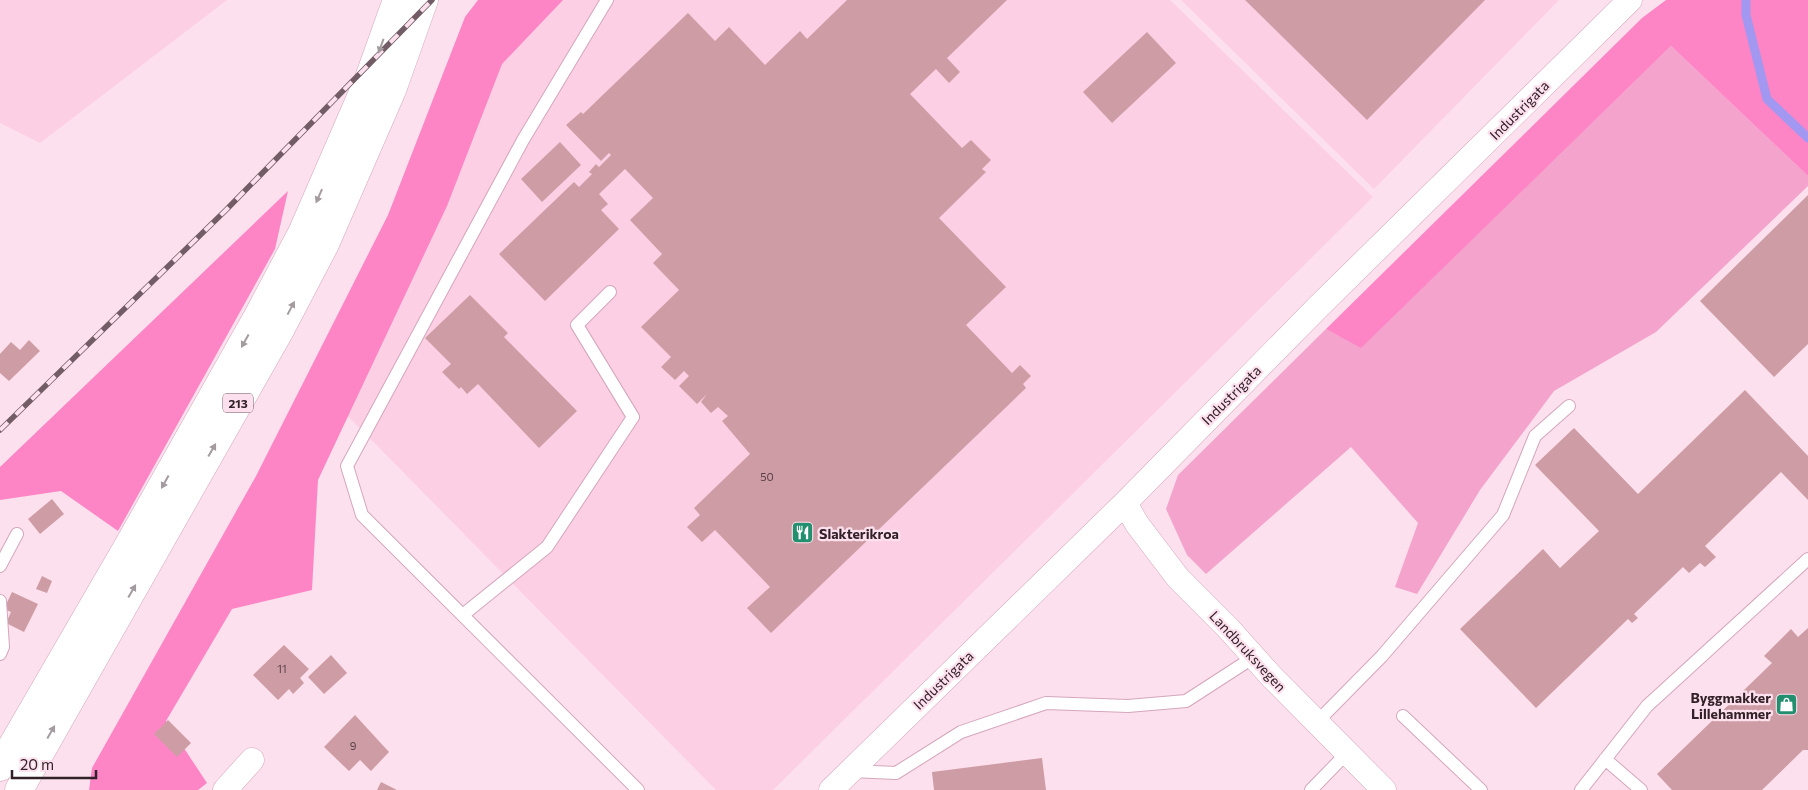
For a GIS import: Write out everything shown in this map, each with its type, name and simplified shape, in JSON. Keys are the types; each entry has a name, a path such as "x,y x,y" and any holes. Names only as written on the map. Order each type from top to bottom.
{"main road":[{"name":"213","path":"0,767 212,399 302,233 368,81 397,0"},
{"name":"213","path":"19,790 280,330 325,244 392,90 424,0"}],"street":[{"name":"Industrigata","path":"831,790 1125,503 1318,307 1630,0"},
{"name":"Landbruksvegen","path":"1125,503 1137,524 1178,578 1346,754 1384,790"},
{"path":"225,790 252,760"}],"lane":[{"path":"606,0 523,140 347,466 362,515 464,614 638,790"},
{"path":"464,614 547,547 634,417 577,325 610,292"},
{"path":"1317,722 1382,656 1503,515 1535,436 1569,406"},
{"path":"0,566 17,534"},
{"path":"1582,790 1647,706 1808,560"},
{"path":"0,601 3,647 0,654"},
{"path":"851,771 896,773 961,732 1046,703 1128,706 1186,701 1254,657"},
{"path":"1403,716 1481,790"},
{"path":"1311,790 1346,754"},
{"path":"1605,759 1641,790"}],"shaded area":[{"path":"0,0 227,0 40,143 0,123"},
{"path":"478,0 563,0 502,64 447,206 318,480 312,590 232,609 166,721 207,783 198,790 89,790 92,768 256,476 388,215 465,17"},
{"path":"547,0 1170,0 1373,197 773,790 716,790 344,412 498,59"},
{"path":"1181,0 1559,0 1374,189"},
{"path":"1666,0 1808,0 1808,176 1671,46 1361,348 1326,329 1642,18"},
{"path":"1671,46 1808,176 1808,186 1656,332 1554,391 1480,490 1417,594 1395,587 1418,523 1351,447 1206,574 1187,555 1166,509 1178,475 1326,329 1361,347"},
{"path":"288,191 275,249 118,531 61,491 0,500 0,467"}],"building":[{"path":"847,0 1007,0 947,58 960,72 949,83 936,69 910,94 962,148 971,140 991,160 982,169 986,172 939,218 1006,287 966,325 1012,373 1020,365 1031,376 1023,384 1026,388 771,633 747,608 770,587 715,530 702,542 687,527 700,515 694,508 750,454 722,421 728,416 718,407 711,413 701,402 707,394 697,404 679,386 689,376 684,371 675,380 661,367 671,357 641,327 679,290 653,263 662,254 630,220 653,198 625,169 599,194 608,204 601,210 619,229 545,301 499,254 574,182 579,187 592,174 589,172 596,164 599,167 611,155 609,153 601,161 566,125 581,112 583,114 688,13 715,41 729,27 765,65 800,31 807,39"},
{"path":"1245,0 1485,0 1367,120"},
{"path":"1147,32 1176,63 1112,123 1083,92"},
{"path":"560,142 581,165 542,202 521,179"},
{"path":"1808,195 1808,344 1774,377 1700,301"},
{"path":"470,295 508,333 504,337 577,411 539,448 478,384 467,394 461,387 459,389 442,372 451,364 425,338"},
{"path":"29,340 40,351 9,381 0,373 0,354 11,342 20,350"},
{"path":"1745,390 1808,456 1808,500 1781,472 1705,546 1716,557 1705,567 1700,563 1689,573 1683,567 1634,614 1638,618 1632,623 1628,619 1536,708 1460,629 1543,549 1560,568 1599,531 1535,465 1574,428 1638,494"},
{"path":"52,499 64,514 40,534 28,519"},
{"path":"42,576 52,581 47,593 36,589"},
{"path":"12,592 38,604 24,632 6,623 11,612 4,609"},
{"path":"1808,628 1808,750 1803,750 1762,790 1672,790 1657,774 1772,663 1764,656 1791,629 1798,637"},
{"path":"284,645 309,669 300,678 304,683 293,694 289,689 278,700 253,675"},
{"path":"331,655 347,673 324,694 308,677"},
{"path":"355,715 389,752 371,771 360,760 349,771 324,747"},
{"path":"168,720 191,743 177,757 154,734"},
{"path":"1042,758 1046,790 934,790 932,772"},
{"path":"381,782 397,790 377,790"}],"waterway":[{"path":"1746,0 1746,15 1767,99 1808,138"}],"railway":[{"path":"0,430 226,210 432,0"}],"place":[{"name":"Slakterikroa","path":"803,533"},
{"name":"Byggmakker Lillehammer","path":"1787,705"}]}
